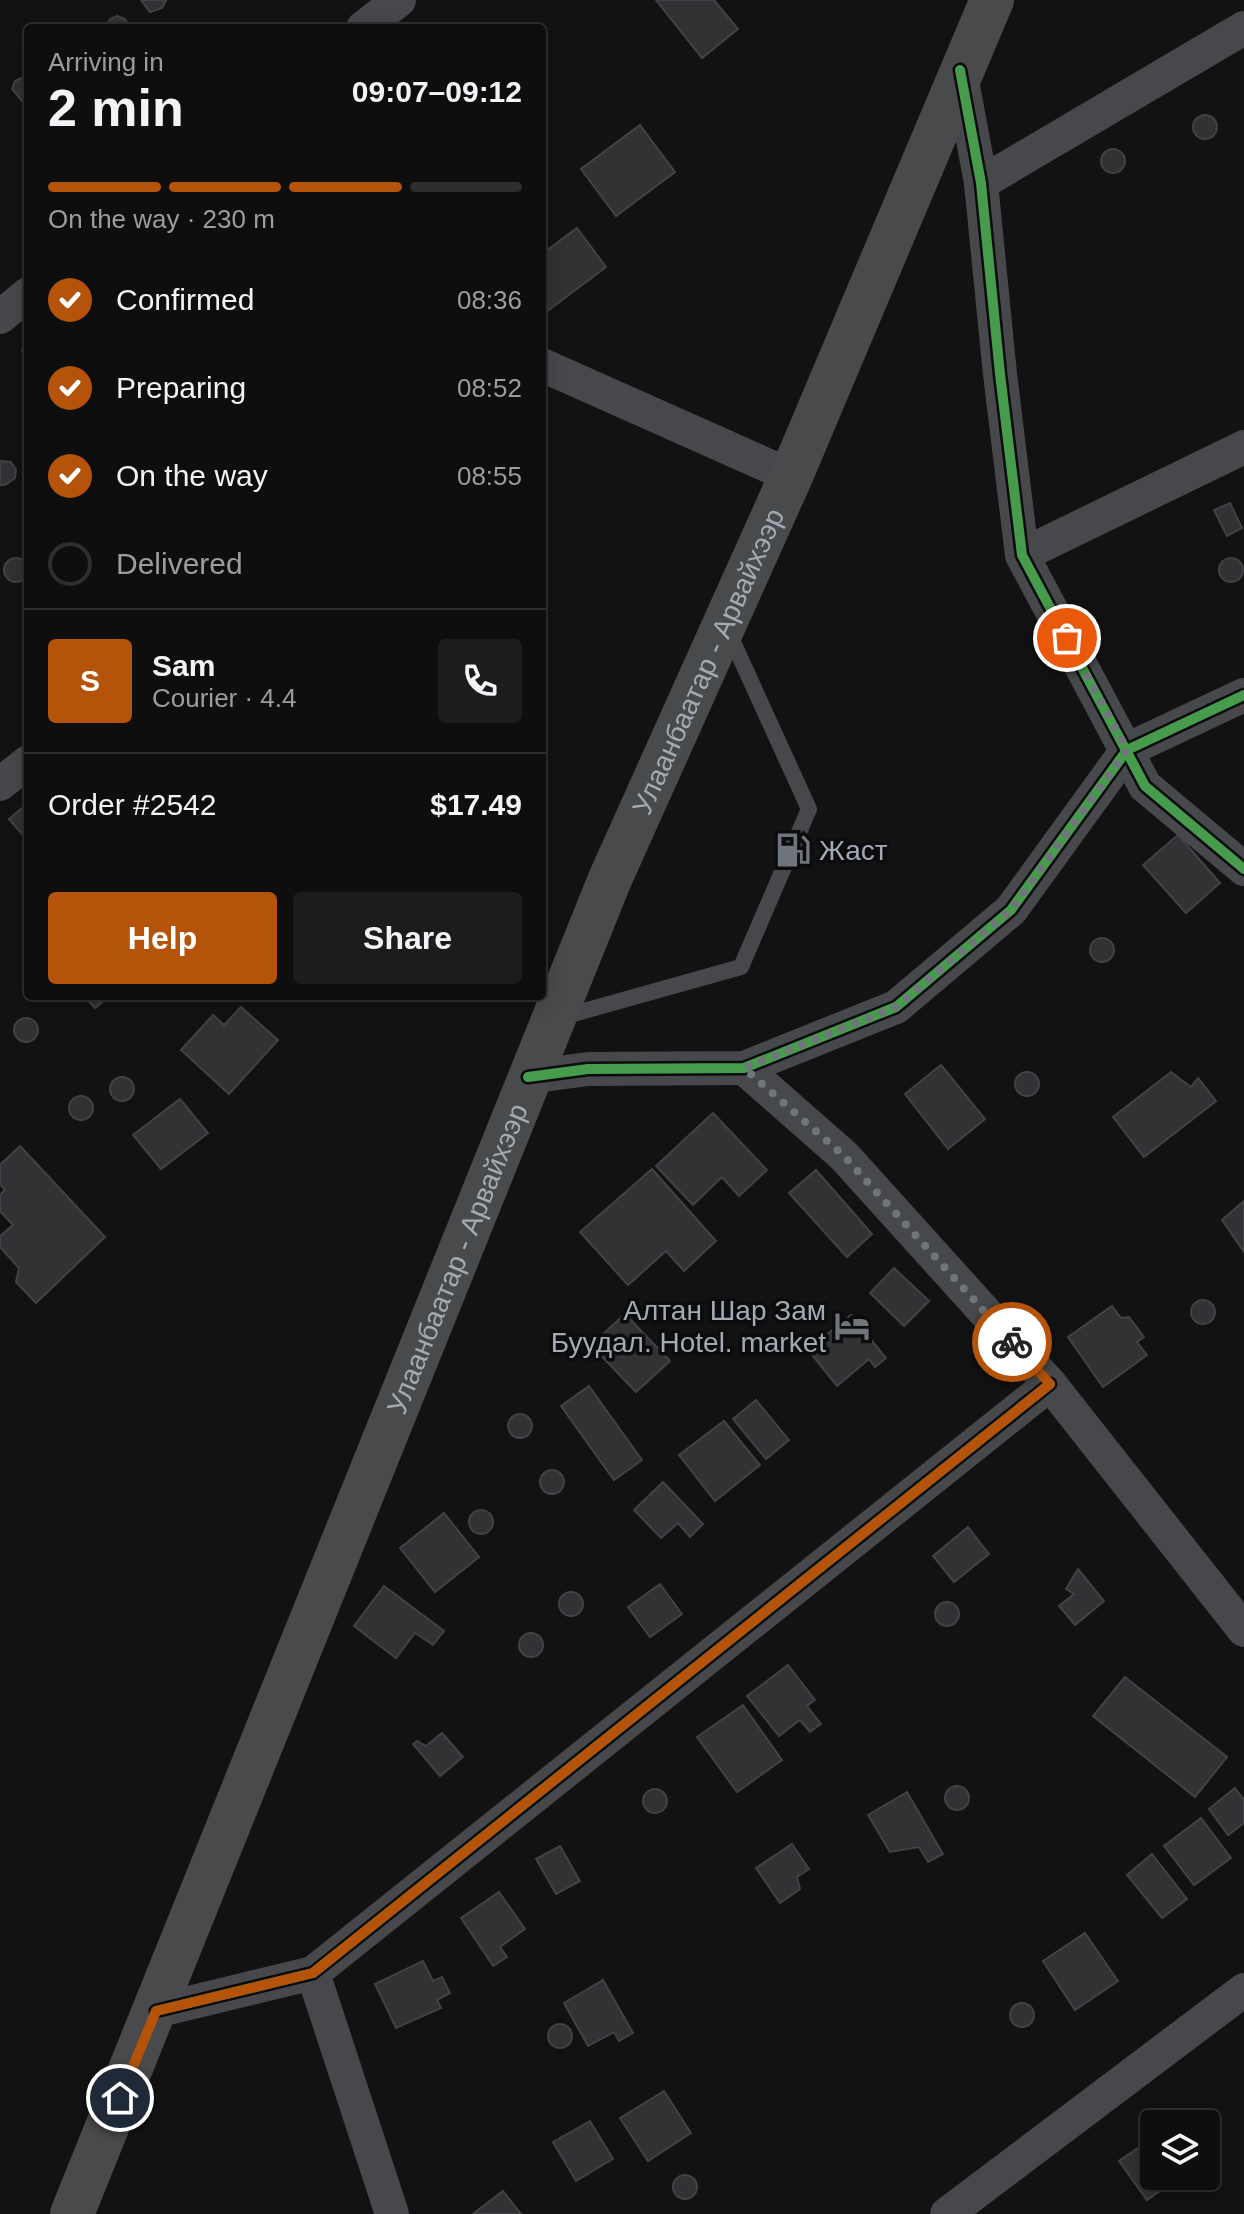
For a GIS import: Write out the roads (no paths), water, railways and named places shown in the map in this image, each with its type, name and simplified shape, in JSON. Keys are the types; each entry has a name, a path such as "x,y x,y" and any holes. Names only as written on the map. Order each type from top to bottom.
{"highway":[{"name":"Улаанбаатар - Арвайхээр","path":"72,2214 610,879 791,476 992,0"}],"street":[{"path":"368,24 399,0"},
{"path":"981,183 1244,28"},
{"path":"960,70 981,183 1022,555 1145,786 1244,869"},
{"path":"0,317 24,297"},
{"path":"546,367 791,476"},
{"path":"1022,555 1244,447"},
{"path":"528,1077 588,1069 744,1068 896,1007 1011,910 1127,750 1244,695"},
{"path":"0,784 24,765"},
{"path":"744,1068 844,1156 1050,1384 1244,1630"},
{"path":"156,2011 313,1973 1050,1384"},
{"path":"313,1973 392,2214"},
{"path":"947,2214 1244,1990"}],"lane":[{"path":"553,1020 741,967 809,809 725,624"}],"place":[{"name":"Жаст","path":"793,850"},
{"name":"Алтан Шар Зам Буудал. Hotel. market","path":"852,1326"}]}
